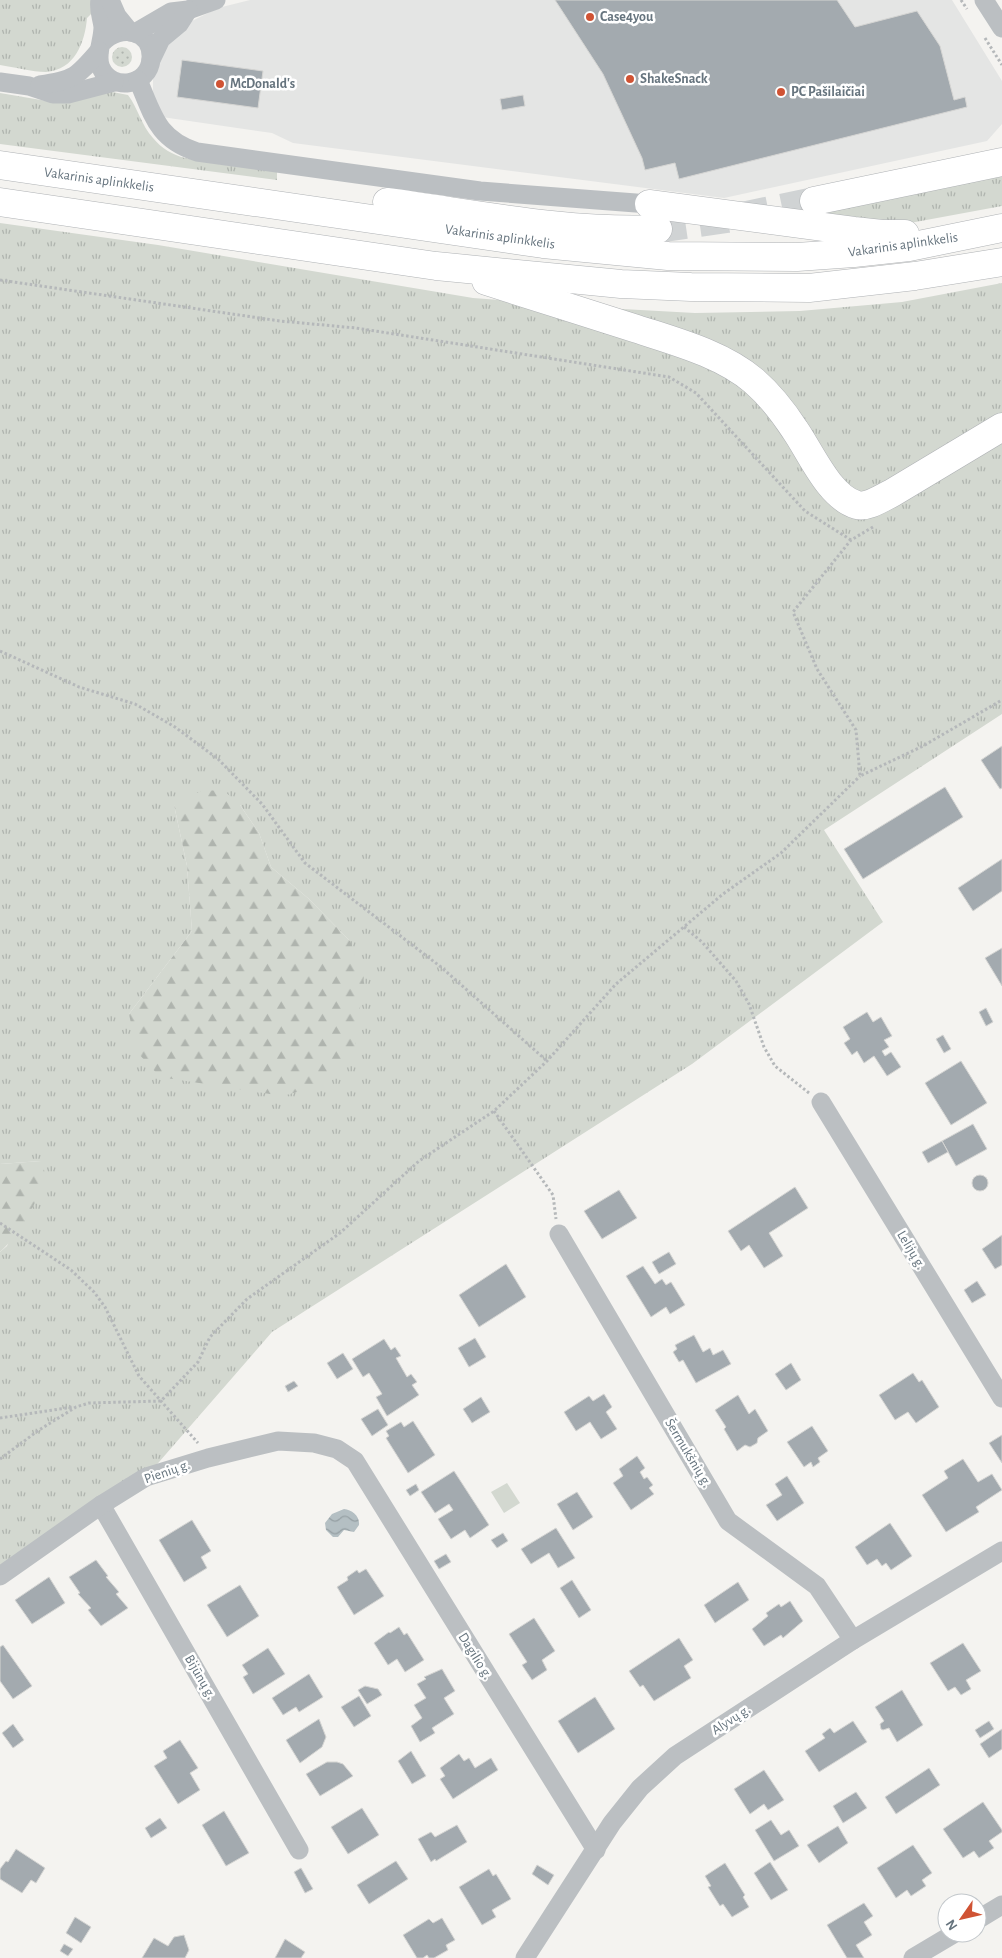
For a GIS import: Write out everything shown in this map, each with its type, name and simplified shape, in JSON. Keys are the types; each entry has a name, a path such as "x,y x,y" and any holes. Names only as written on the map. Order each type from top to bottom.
{"highway":[{"path":"814,201 1002,162"},
{"name":"Vakarinis aplinkkelis","path":"0,165 543,244 632,254 725,258 797,257 990,231"},
{"path":"74,176 121,174 168,178 348,197 565,227 620,231 658,229"},
{"path":"0,202 436,266 621,284 691,287 809,288 915,276 1002,262"},
{"path":"649,204 882,234 909,241"},
{"path":"436,266 663,338 706,353 733,367 754,381 774,402 796,430 829,484 842,498 858,506 873,502 892,493 1002,427"}],"street":[{"path":"100,0 103,25 98,61 107,77 114,82"},
{"path":"110,0 117,16 132,32 148,44 151,60"},
{"path":"29,86 65,81 81,72 108,36 117,32 132,32 171,12 188,10 216,0"},
{"path":"984,0 1002,28"},
{"path":"0,82 29,86 53,94 68,94 114,82 131,83 145,75 161,39 179,24 188,10"},
{"path":"138,80 154,118 162,130 172,141 197,152 480,191 649,204"},
{"name":"Lelijų g.","path":"821,1102 1002,1398"},
{"name":"Šermukšnių g.","path":"559,1234 728,1521 817,1586 853,1640"},
{"name":"Pienių g.","path":"0,1576 101,1505 146,1477 208,1458 278,1441 314,1443 337,1449 355,1461"},
{"name":"Dagilio g.","path":"355,1461 596,1850"},
{"name":"Bijūnų g.","path":"101,1505 299,1850"},
{"name":"Alyvų g.","path":"525,1958 612,1823 640,1788 675,1756 853,1640 1002,1550"},
{"path":"987,1914 1002,1905"},
{"path":"913,1958 938,1943"}],"path":[{"path":"0,280 280,321 356,328 669,377 696,393 805,511 851,540"},
{"path":"860,776 856,730 817,669 793,612 851,540 876,526"},
{"path":"0,651 80,688 135,704 175,728 218,759 262,804 305,863 441,967 547,1061"},
{"path":"0,1418 76,1407 89,1403 161,1401 198,1362 210,1337 247,1299 340,1233 419,1161 494,1111 547,1061 616,984 723,894 781,852 860,776 923,746 1002,700"},
{"path":"684,927 714,954 736,981 749,1004 764,1047 776,1066 821,1102"},
{"path":"494,1111 553,1194 559,1234"},
{"path":"0,1223 71,1270 94,1292 105,1307 139,1376 202,1447 208,1458"},
{"path":"0,1459 39,1430 76,1407"}],"shaded area":[{"path":"250,0 952,0 1002,81 1002,124 987,141 724,198 293,143 272,133 162,117 153,94 153,74 158,57 186,24 218,8"}],"green space":[{"path":"0,0 91,0 93,12 87,18 81,45 71,60 56,70 46,72 35,71 0,65"},
{"path":"122,47 129,50 132,57 129,64 122,67 115,64 112,57 115,50"},
{"path":"102,90 128,95 149,133 156,142 172,153 185,158 208,162 277,171 277,180 0,144 0,93 47,101"},
{"path":"1002,172 1002,206 910,223 817,213"},
{"path":"0,223 158,245 473,298 604,308 695,313 800,311 902,302 1002,283 1002,714 824,830 883,922 692,1064 272,1332 146,1477 0,1576 0,1252 7,1246 41,1161 0,1164","holes":["174,805 240,805 259,833 271,867 309,899 350,941 129,1014 192,931 187,866"]},
{"path":"223,790 240,805 259,833 271,867 309,899 350,941 364,976 354,1056 328,1083 283,1096 160,1077 137,1052 129,1014 192,931 187,866 174,805 201,791"},
{"path":"41,1161 47,1179 20,1227 0,1252 0,1164"},
{"path":"507,1483 520,1503 504,1513 491,1492"}],"water":[{"path":"344,1509 355,1514 359,1525 354,1532 344,1530 338,1537 333,1537 326,1530 325,1523 332,1514"}],"building":[{"name":"PC Pašilaičiai","path":"555,0 837,0 855,27 917,11 940,46 954,100 965,97 967,107 679,179 675,163 645,170 642,158 603,74"},
{"name":"McDonald's","path":"182,60 263,71 258,108 177,97"},
{"path":"523,95 525,106 502,110 500,99"},
{"path":"1002,746 1002,788 1000,789 981,760"},
{"path":"945,787 963,817 863,879 844,849"},
{"path":"1002,859 1002,891 973,911 958,888"},
{"path":"1002,948 1002,986 985,958"},
{"path":"986,1008 993,1022 986,1026 979,1012"},
{"path":"867,1012 873,1022 881,1017 892,1036 884,1040 889,1047 882,1051 885,1056 891,1052 901,1067 887,1076 874,1056 864,1063 857,1051 852,1055 844,1043 850,1039 843,1027"},
{"path":"943,1035 951,1049 944,1053 936,1039"},
{"path":"961,1061 987,1103 951,1125 925,1083"},
{"path":"973,1124 987,1149 956,1166 942,1141"},
{"path":"942,1141 948,1152 928,1163 922,1152"},
{"path":"980,1175 988,1183 980,1191 972,1183"},
{"path":"795,1187 808,1208 769,1233 783,1256 764,1268 749,1245 741,1251 728,1231"},
{"path":"619,1190 637,1218 602,1239 584,1211"},
{"path":"1002,1235 1002,1265 995,1269 982,1249"},
{"path":"669,1252 676,1264 659,1274 652,1262"},
{"path":"506,1264 526,1297 479,1327 459,1295"},
{"path":"643,1266 655,1284 662,1279 666,1285 671,1282 685,1305 670,1314 666,1307 651,1317 626,1276"},
{"path":"977,1281 986,1295 972,1303 964,1290"},
{"path":"694,1335 703,1352 710,1348 713,1355 723,1350 731,1364 696,1383 683,1360 679,1362 673,1352 677,1349 675,1345"},
{"path":"475,1338 486,1357 469,1367 458,1348"},
{"path":"384,1339 391,1350 395,1347 401,1356 396,1358 407,1377 411,1374 417,1382 412,1385 419,1395 387,1416 376,1397 382,1394 369,1373 363,1377 352,1359"},
{"path":"343,1353 353,1369 337,1379 327,1363"},
{"path":"791,1363 801,1380 786,1390 775,1374"},
{"path":"913,1373 919,1382 922,1380 939,1407 916,1423 908,1412 895,1420 879,1395"},
{"path":"294,1381 298,1386 288,1392 285,1386"},
{"path":"604,1394 612,1407 606,1412 617,1429 601,1439 590,1422 576,1431 564,1412 589,1396 593,1401"},
{"path":"738,1395 749,1414 755,1409 768,1431 758,1438 757,1443 750,1447 745,1445 737,1451 724,1429 726,1427 715,1410"},
{"path":"481,1397 490,1412 472,1423 463,1409"},
{"path":"378,1409 388,1425 372,1436 361,1419"},
{"path":"413,1421 435,1455 408,1473 386,1438 389,1436 386,1431 401,1422 404,1427"},
{"path":"812,1426 828,1451 818,1458 820,1462 813,1467 811,1462 804,1467 787,1442"},
{"path":"1002,1435 1002,1463 989,1443"},
{"path":"637,1456 645,1468 640,1472 644,1479 647,1477 653,1485 649,1488 654,1494 631,1510 613,1483 623,1476 619,1469"},
{"path":"963,1459 978,1482 992,1474 1002,1490 976,1507 979,1512 946,1532 922,1495 948,1478 944,1471"},
{"path":"454,1471 489,1525 470,1538 465,1530 451,1539 438,1519 453,1510 449,1504 435,1513 421,1492"},
{"path":"787,1476 804,1503 777,1521 766,1505 782,1495 775,1484"},
{"path":"416,1484 419,1490 410,1496 406,1490"},
{"path":"577,1492 593,1517 573,1530 557,1504"},
{"path":"192,1520 211,1551 201,1557 207,1568 184,1582 159,1540"},
{"path":"890,1523 912,1556 891,1570 886,1563 882,1566 877,1559 867,1565 855,1547"},
{"path":"556,1528 575,1558 558,1568 549,1553 531,1564 521,1549"},
{"path":"503,1533 508,1541 497,1548 491,1540"},
{"path":"446,1554 451,1562 439,1569 434,1561"},
{"path":"96,1560 108,1576 106,1577 119,1592 116,1594 128,1608 101,1626 88,1610 91,1608 78,1594 80,1593 69,1577"},
{"path":"366,1569 384,1596 354,1615 337,1587 348,1580 347,1577 357,1570 359,1573"},
{"path":"49,1577 65,1603 32,1624 15,1600"},
{"path":"572,1580 591,1610 579,1618 560,1588"},
{"path":"738,1582 749,1600 715,1623 704,1605"},
{"path":"240,1585 259,1616 227,1637 207,1605"},
{"path":"790,1601 803,1621 783,1638 781,1635 764,1646 752,1629 768,1616 766,1613 779,1604 781,1607"},
{"path":"534,1618 555,1651 542,1660 547,1670 532,1680 522,1665 527,1662 509,1634"},
{"path":"399,1627 404,1635 407,1633 424,1660 405,1672 397,1659 388,1665 374,1643"},
{"path":"679,1638 693,1660 684,1666 691,1678 654,1701 643,1685 640,1687 629,1671"},
{"path":"963,1643 981,1671 966,1680 971,1689 961,1695 955,1687 948,1691 930,1663"},
{"path":"3,1645 32,1686 13,1699 0,1681 0,1647"},
{"path":"268,1648 285,1674 253,1694 243,1677 248,1674 242,1665"},
{"path":"442,1669 455,1691 444,1698 454,1714 432,1728 435,1733 420,1742 411,1726 422,1718 414,1705 426,1698 417,1684 426,1679 424,1677"},
{"path":"309,1674 323,1697 299,1712 296,1707 283,1715 272,1698"},
{"path":"365,1686 378,1689 382,1695 367,1704 358,1690"},
{"path":"902,1690 923,1725 897,1742 889,1728 881,1729 880,1724 884,1721 875,1707"},
{"path":"359,1696 371,1716 354,1727 341,1707"},
{"path":"595,1697 615,1729 578,1753 558,1721"},
{"path":"319,1719 326,1737 322,1747 300,1763 286,1740"},
{"path":"853,1721 867,1742 819,1772 805,1751 825,1738 822,1734 830,1728 834,1733"},
{"path":"989,1721 994,1729 980,1738 975,1730"},
{"path":"13,1724 24,1740 13,1748 2,1733"},
{"path":"1002,1729 1002,1749 989,1758 980,1744"},
{"path":"180,1740 198,1768 190,1773 200,1790 178,1804 154,1766 167,1758 163,1751"},
{"path":"411,1751 426,1776 412,1784 398,1761"},
{"path":"459,1754 464,1761 469,1758 475,1768 491,1758 498,1770 453,1799 440,1779 445,1776 440,1768"},
{"path":"327,1762 343,1764 353,1776 320,1796 306,1774"},
{"path":"929,1768 940,1785 896,1814 885,1797"},
{"path":"764,1770 784,1800 768,1810 764,1804 750,1814 734,1789"},
{"path":"856,1792 867,1808 843,1823 833,1806"},
{"path":"983,1802 1002,1832 989,1841 994,1848 979,1858 974,1851 963,1858 943,1829"},
{"path":"362,1808 379,1835 348,1854 331,1827"},
{"path":"224,1811 249,1853 226,1866 202,1825"},
{"path":"160,1818 167,1828 151,1838 145,1828"},
{"path":"771,1820 781,1835 789,1830 799,1846 774,1861 755,1830"},
{"path":"457,1825 467,1842 436,1861 435,1859 431,1862 418,1839 431,1832 435,1837"},
{"path":"838,1826 848,1843 819,1863 807,1845"},
{"path":"913,1845 932,1873 922,1880 926,1886 911,1896 907,1890 896,1898 877,1868"},
{"path":"16,1849 45,1868 36,1883 31,1880 22,1893 0,1879 0,1869 6,1861 8,1862"},
{"path":"396,1861 408,1879 369,1904 357,1885"},
{"path":"770,1862 788,1890 771,1900 754,1873"},
{"path":"725,1863 745,1895 743,1897 749,1907 732,1917 723,1904 720,1906 708,1887 711,1886 705,1876"},
{"path":"537,1865 554,1875 548,1885 532,1874"},
{"path":"301,1868 313,1889 305,1893 294,1872"},
{"path":"489,1869 493,1876 496,1874 511,1899 492,1910 496,1917 482,1925 459,1887"},
{"path":"864,1903 873,1916 864,1922 872,1935 856,1945 864,1958 847,1958 827,1925"},
{"path":"75,1917 91,1927 81,1943 66,1933"},
{"path":"442,1918 455,1940 446,1945 448,1950 434,1958 429,1958 427,1955 423,1958 417,1958 403,1935 429,1919 433,1923"},
{"path":"184,1935 189,1950 185,1958 142,1958 154,1938 168,1946 174,1937"},
{"path":"285,1939 305,1952 301,1958 275,1958"},
{"path":"64,1944 73,1949 68,1956 60,1951"}],"tunnel":[{"path":"658,229 727,219 814,201"}],"place":[{"name":"Case4you","path":"590,17"},
{"name":"ShakeSnack","path":"630,79"},
{"name":"McDonald's","path":"220,84"},
{"name":"PC Pašilaičiai","path":"781,92"}]}
